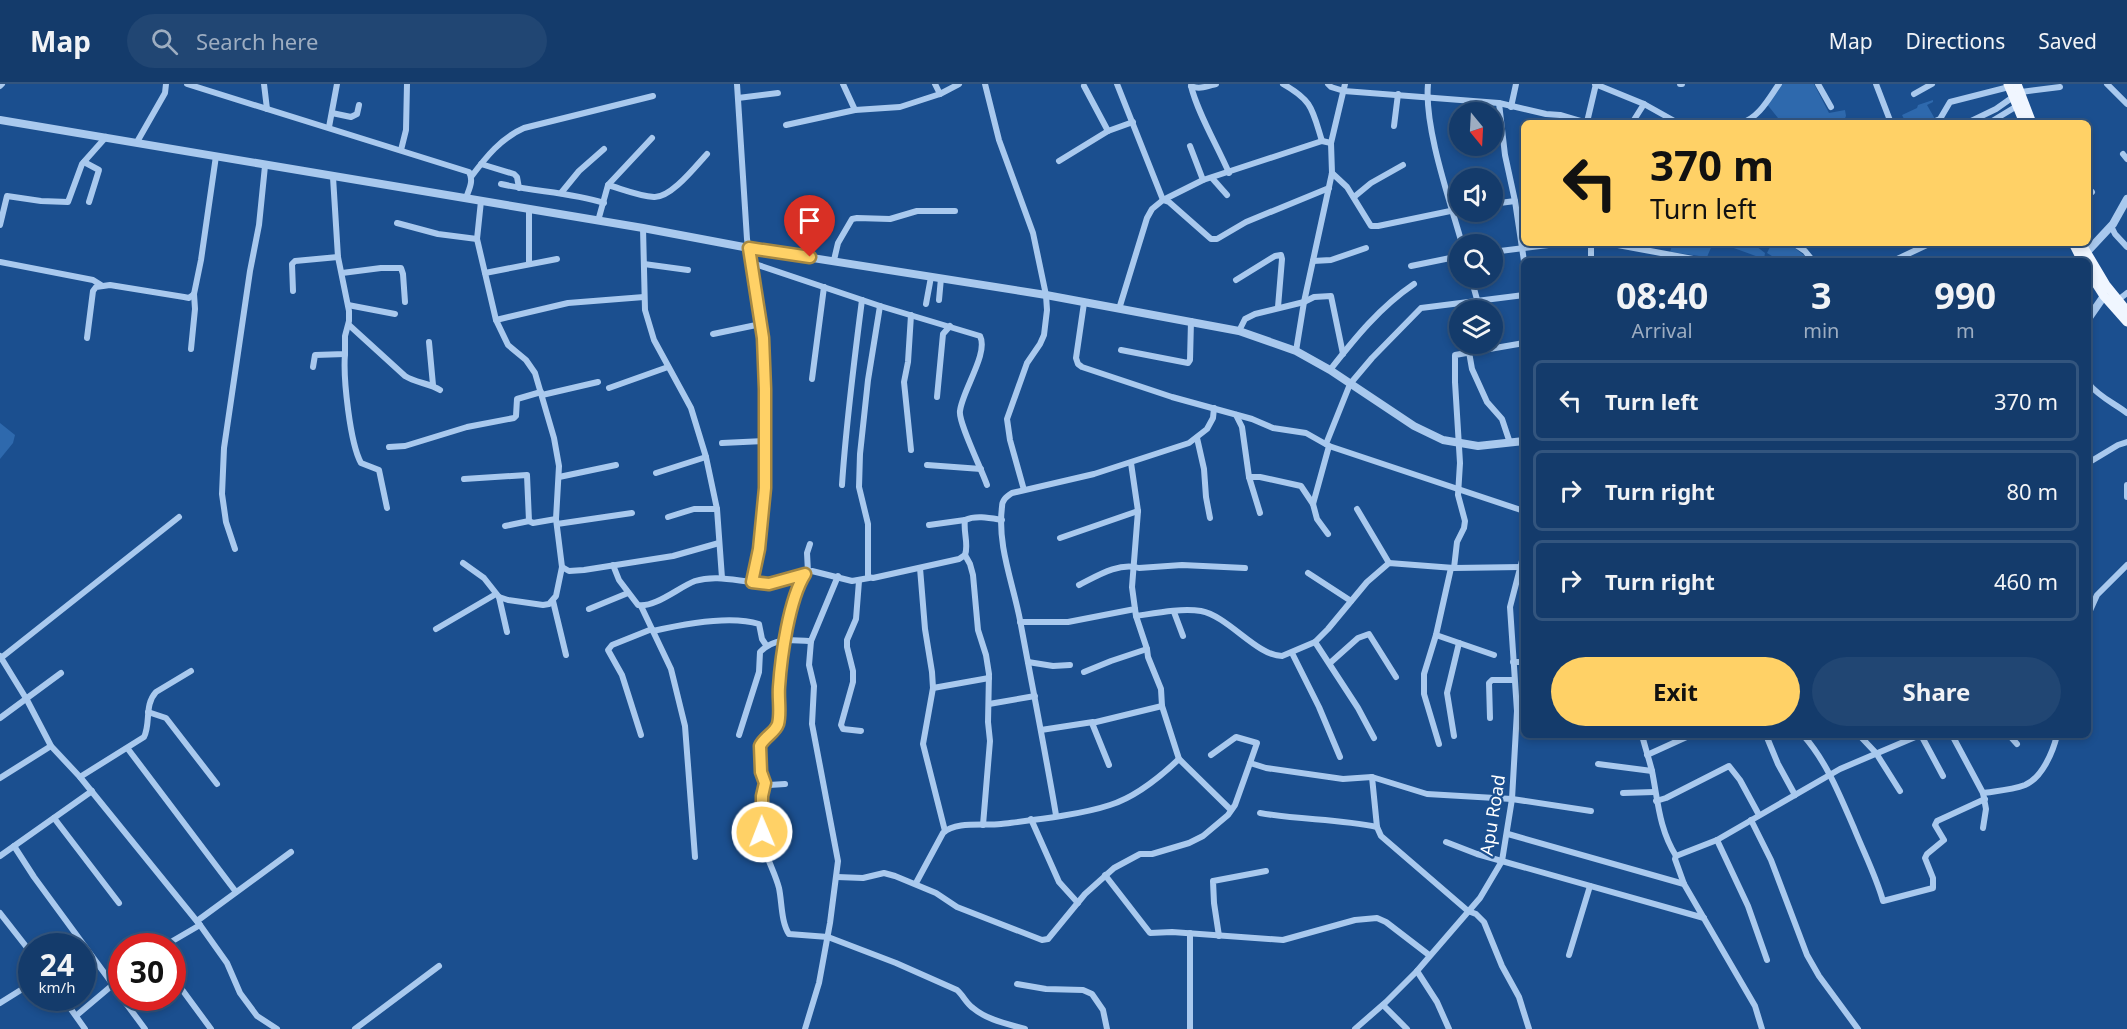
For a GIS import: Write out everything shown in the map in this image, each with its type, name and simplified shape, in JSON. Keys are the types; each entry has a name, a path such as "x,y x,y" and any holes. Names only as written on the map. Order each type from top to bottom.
{"main road":[{"path":"2014,92 2023,120"},
{"path":"2014,92 2030,120"},
{"path":"2091,268 2127,322"},
{"path":"2091,276 2104,296 2127,311"}],"street":[{"path":"137,142 165,93 166,84"},
{"path":"187,84 207,87 267,109 469,172 471,184 466,198"},
{"path":"264,84 267,109"},
{"path":"329,128 337,84"},
{"path":"401,150 406,130 407,84"},
{"path":"737,84 749,248 761,324 765,374 764,500 759,549 752,582"},
{"path":"843,84 855,110"},
{"path":"935,84 940,94"},
{"path":"786,125 855,110 900,107 940,94 959,84"},
{"path":"986,84 999,140 1033,233 1046,295 1044,335 1027,363 1007,419 1010,440 1024,490"},
{"path":"1117,84 1163,200"},
{"path":"1191,85 1201,88 1216,84"},
{"path":"1282,84 1304,96 1309,103 1322,141"},
{"path":"1328,84 1330,87 1489,102"},
{"path":"1428,84 1427,96 1435,143 1449,188"},
{"path":"1511,107 1516,84"},
{"path":"1587,120 1595,84 1644,104 1664,120"},
{"path":"1752,120 1779,84"},
{"path":"1818,84 1831,107"},
{"path":"1876,84 1890,120"},
{"path":"1914,94 1932,84"},
{"path":"2107,84 2127,104"},
{"path":"1191,85 1195,100 1229,173"},
{"path":"1084,86 1108,131"},
{"path":"1296,351 1304,302 1332,173 1331,143 1344,87"},
{"path":"1936,120 1950,102 2044,87 2061,87"},
{"path":"1972,120 1996,109 2014,92"},
{"path":"1991,120 2014,92"},
{"path":"738,98 778,93"},
{"path":"1394,126 1398,94"},
{"path":"471,177 511,134 524,128 653,96"},
{"path":"1503,104 1546,114 1560,114 1578,120"},
{"path":"1634,120 1644,104"},
{"path":"332,112 351,117 357,114 359,105"},
{"path":"0,120 643,228 749,248 1046,295 1239,331 1296,351 1330,370 1414,426 1443,440 1478,446 1521,441"},
{"path":"1059,161 1108,131 1133,122"},
{"path":"0,225 7,196 68,202 84,162 106,137"},
{"path":"598,221 608,185 652,138"},
{"path":"1503,138 1523,258"},
{"path":"1119,309 1147,218 1163,200 1203,180 1322,141 1331,143"},
{"path":"1190,146 1203,180"},
{"path":"561,193 579,171 604,149"},
{"path":"608,185 652,197 661,197 669,193 707,154"},
{"path":"191,349 195,309 194,294 216,156"},
{"path":"84,162 99,170 89,202"},
{"path":"481,164 514,174 517,177 519,188"},
{"path":"1354,197 1371,183 1403,165"},
{"path":"235,549 226,522 222,494 224,448 259,225 265,166"},
{"path":"1332,173 1340,178 1371,225 1378,226 1449,211"},
{"path":"333,177 338,257 348,305 345,381 354,441 361,463 379,470 387,508"},
{"path":"1212,178 1227,195"},
{"path":"501,184 581,195 604,203"},
{"path":"1163,200 1169,202 1200,231 1214,240 1246,222 1329,188"},
{"path":"481,201 477,239 496,320 508,345 531,366 542,394 554,438 559,466 557,521 562,567 553,602 566,655"},
{"path":"1503,203 1515,201"},
{"path":"2084,257 2111,226 2126,204"},
{"path":"529,210 529,264"},
{"path":"834,260 838,243 852,219 890,219 917,211 955,211"},
{"path":"397,223 438,234 477,239"},
{"path":"2111,226 2127,247"},
{"path":"643,228 645,310 654,340 691,408 706,457 717,509 722,578"},
{"path":"1503,250 1532,246"},
{"path":"1623,246 1688,258"},
{"path":"1797,246 1812,258"},
{"path":"1899,258 1925,246"},
{"path":"1313,261 1331,260 1366,248"},
{"path":"1236,280 1275,256 1281,255 1278,307"},
{"path":"293,291 292,264 295,261 338,257"},
{"path":"1411,266 1449,258"},
{"path":"485,273 557,259"},
{"path":"0,262 93,280 102,285"},
{"path":"752,263 861,300 980,336 983,346 959,412 960,421 987,485"},
{"path":"644,264 688,270"},
{"path":"342,273 401,268 405,302"},
{"path":"927,304 930,277"},
{"path":"939,300 941,278"},
{"path":"1330,370 1359,332 1395,297 1414,284"},
{"path":"87,338 93,291 96,287 110,285 189,298 194,294"},
{"path":"812,379 824,287"},
{"path":"1474,288 1477,300 1521,295"},
{"path":"2091,316 2127,293"},
{"path":"1239,331 1245,320 1255,314 1304,302 1314,297 1331,296 1343,354"},
{"path":"2091,316 2104,296"},
{"path":"496,320 568,303 644,297"},
{"path":"842,485 844,439 853,384 861,300"},
{"path":"1084,303 1076,358 1082,367 1273,428 1306,433 1327,445 1521,510"},
{"path":"1313,504 1327,445 1350,384 1421,308 1449,304"},
{"path":"348,305 395,314"},
{"path":"869,578 868,524 859,487 860,454 868,380 880,306"},
{"path":"911,315 908,362 904,382 911,450"},
{"path":"1121,350 1188,363 1191,321"},
{"path":"713,334 761,324"},
{"path":"348,325 405,376 411,380 433,385 440,390"},
{"path":"937,398 943,334 950,326"},
{"path":"429,342 433,385"},
{"path":"1503,345 1521,343"},
{"path":"313,367 315,355 345,354"},
{"path":"1439,744 1424,694 1424,675 1453,568 1457,542 1465,521 1458,495 1454,360 1455,355 1460,354"},
{"path":"1469,354 1472,369 1486,402 1502,418 1509,443"},
{"path":"609,388 668,367"},
{"path":"389,447 405,446 467,427 514,418 517,399 598,382"},
{"path":"2091,387 2108,401 2118,404 2127,413"},
{"path":"1056,815 1035,696 1004,553 1002,505 1005,497 1012,493 1068,481 1131,463 1197,438 1207,429 1213,418 1214,408"},
{"path":"1236,415 1242,427 1249,477 1260,513"},
{"path":"1197,438 1204,469 1210,518"},
{"path":"722,443 765,441"},
{"path":"2091,461 2127,442"},
{"path":"656,473 706,457"},
{"path":"1131,463 1138,511 1132,587 1135,612 1153,674 1161,689 1162,706 1179,759 1231,810"},
{"path":"559,477 616,465"},
{"path":"927,465 981,469"},
{"path":"464,479 527,475 530,521"},
{"path":"1249,477 1260,477 1301,486 1313,504 1317,519 1328,534"},
{"path":"2127,485 2127,497"},
{"path":"668,517 694,509 717,509"},
{"path":"1358,509 1389,563"},
{"path":"1060,538 1138,511"},
{"path":"505,526 530,521 533,523 632,513"},
{"path":"179,517 1,657 51,746 80,777 198,923 227,963 240,993 257,1016 277,1029"},
{"path":"929,525 982,518 1002,520"},
{"path":"641,606 654,602 694,581 722,578 769,584 807,573 859,581 959,559 965,555 967,550 965,520"},
{"path":"562,567 569,571 673,556 719,543"},
{"path":"810,544 807,553 807,573 798,590 785,639 779,687 778,724 760,746 761,772 765,783 762,796 762,832 767,856 776,876 787,930 789,934 828,937 896,963 957,990 980,1014 1025,1029"},
{"path":"965,555 973,575 978,630 987,655 989,678 990,741 983,825"},
{"path":"463,563 484,578 498,595 508,600 534,605 553,602"},
{"path":"1020,622 1068,622 1135,612 1201,611 1218,618 1248,640 1276,656 1292,653 1315,642 1367,582 1389,563 1453,568 1521,567"},
{"path":"613,565 619,580 641,606 671,669 685,726 695,857"},
{"path":"2091,609 2097,596 2127,565"},
{"path":"1079,585 1108,570 1133,567 1245,568"},
{"name":"Apu Road","path":"1355,1029 1417,971 1490,885 1502,861 1508,834 1521,711 1514,680 1510,607 1521,578 1521,567"},
{"path":"916,883 945,831 923,744 933,688 933,672 924,619 920,568"},
{"path":"1308,573 1351,601"},
{"path":"805,1029 819,983 837,877 837,848 812,724 814,686 809,665 811,641 838,576"},
{"path":"859,581 856,619 847,640 853,682 841,725 843,729 861,731"},
{"path":"589,609 628,593"},
{"path":"436,629 498,595"},
{"path":"498,595 507,632"},
{"path":"1174,612 1183,636"},
{"path":"641,735 622,675 608,650 612,645 653,630 742,620 759,624 762,639 766,645"},
{"path":"1330,663 1359,638 1369,634 1396,677"},
{"path":"1436,635 1494,655"},
{"path":"739,735 759,672 760,652 766,645 785,639 811,641"},
{"path":"1315,642 1367,722 1374,738"},
{"path":"1454,736 1447,693 1459,643"},
{"path":"1084,672 1147,650"},
{"path":"1292,653 1319,707 1340,757"},
{"path":"1028,662 1053,666 1070,665"},
{"path":"1514,662 1521,662"},
{"path":"80,777 144,737 152,697 156,692 191,671"},
{"path":"0,718 61,673"},
{"path":"933,688 989,678"},
{"path":"1490,718 1489,683 1492,680 1514,680"},
{"path":"989,704 1035,696"},
{"path":"1041,729 1093,722 1162,706"},
{"path":"148,712 166,718 217,784"},
{"path":"1093,722 1092,726 1109,765"},
{"path":"837,877 863,878 884,873 936,892 957,907 1042,940 1048,939 1085,894 1105,875 1140,854 1152,854 1196,840 1231,810 1257,743 1239,737 1234,738 1211,755"},
{"path":"1643,738 1652,771 1654,792 1664,833 1676,856 1684,884 1755,1005 1762,1029"},
{"path":"1647,755 1684,738"},
{"path":"1767,738 1778,764 1796,795"},
{"path":"1805,738 1830,774 1846,806 1883,901 1933,888 1925,858 1944,840 1935,825 1937,821 1984,796 2030,782 2044,767 2056,738"},
{"path":"1862,738 1876,753 1900,791"},
{"path":"1676,856 1717,840 1830,774 1913,738"},
{"path":"1922,738 1943,776"},
{"path":"1954,738 1984,796 1986,809 1983,828"},
{"path":"2012,738 2017,744"},
{"path":"0,778 51,746"},
{"path":"128,749 236,892"},
{"path":"945,831 962,826 1031,819 1094,809 1120,801 1155,779 1179,759"},
{"path":"1250,763 1266,768 1343,779 1372,777 1426,794 1512,799 1591,811"},
{"path":"1598,764 1652,771"},
{"path":"1656,801 1729,766 1740,780 1759,815"},
{"path":"1372,777 1377,826 1381,836 1468,911 1476,914 1484,922 1502,966 1519,997 1529,1029"},
{"path":"765,783 785,784"},
{"path":"0,856 92,792"},
{"path":"1623,793 1654,792"},
{"path":"1260,813 1294,819 1346,821 1377,826"},
{"path":"54,818 119,903"},
{"path":"1031,819 1059,882 1078,903"},
{"path":"1751,820 1771,860 1807,955 1819,976 1858,1029"},
{"path":"1508,834 1684,884"},
{"path":"1717,840 1748,906 1767,960"},
{"path":"1446,842 1477,854 1705,919"},
{"path":"14,846 108,979"},
{"path":"183,933 291,852"},
{"path":"1219,936 1213,881 1266,871"},
{"path":"1105,875 1150,933 1190,933 1283,940 1355,920 1377,918 1386,922 1429,955"},
{"path":"1569,955 1590,886"},
{"path":"0,913 18,936"},
{"path":"1190,933 1190,1029"},
{"path":"355,1029 439,966"},
{"path":"1417,971 1437,1002 1449,1029"},
{"path":"1017,984 1046,989 1083,990 1092,994 1103,1010 1107,1029"},
{"path":"77,1016 108,989"},
{"path":"0,1004 18,992"},
{"path":"186,995 211,1029"},
{"path":"1383,1005 1407,1029"},
{"path":"73,1011 86,1029"},
{"path":"132,1011 145,1029"}],"shaded area":[{"path":"1782,84 1814,84 1829,113 1845,110 1846,116 1844,120 1780,120 1766,103"},
{"path":"1933,100 1927,105 1935,119 1904,120 1902,115 1917,108 1918,105"},
{"path":"1672,246 1712,246 1707,257 1670,252"},
{"path":"1728,246 1756,246 1765,253 1764,258"},
{"path":"1770,246 1792,246 1806,258 1775,258 1767,253"},
{"path":"0,423 15,435 13,443 0,459"}],"route":[{"path":"762,832 762,796 765,783 761,772 760,746 778,724 783,652 790,616 805,574 769,584 752,582 759,549 765,488 765,374 763,338 749,248 810,257"}]}
